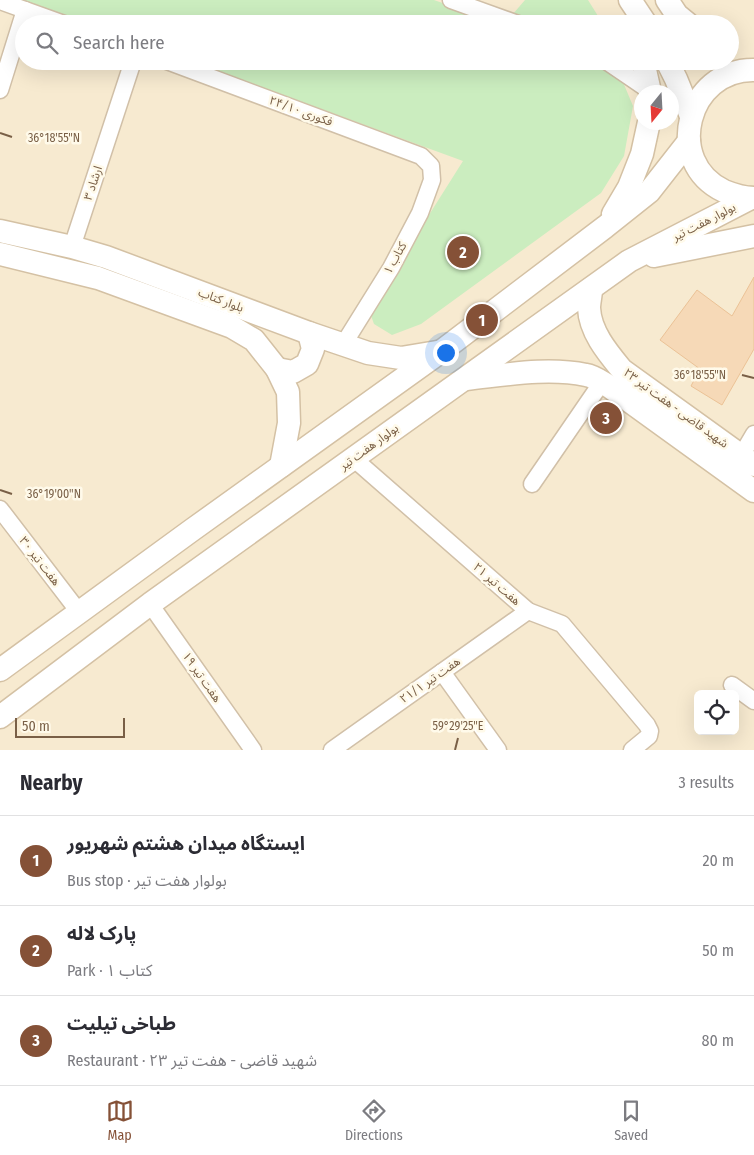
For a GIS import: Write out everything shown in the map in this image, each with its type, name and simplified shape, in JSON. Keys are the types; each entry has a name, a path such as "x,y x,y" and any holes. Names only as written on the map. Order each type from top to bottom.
{"main road":[{"path":"624,0 629,15"},
{"path":"630,0 640,15"},
{"path":"645,70 648,85"},
{"path":"672,70 691,116"},
{"path":"736,70 711,85 699,99 688,128 689,141 693,159 703,175 717,187 734,195 752,198"},
{"path":"605,227 630,187 642,154 647,130"},
{"path":"0,670 443,350 605,227 649,192 689,141"},
{"name":"بولوار هفت تیر","path":"0,717 150,604 628,261 752,198"},
{"name":"بلوار کتاب","path":"0,231 72,247 106,257 309,333 368,353 401,358 443,350"},
{"path":"628,261 754,236"},
{"name":"بلوار کتاب","path":"0,254 98,278 232,327 254,340 277,369 288,392 289,422 281,466"},
{"name":"شهید قاضی - هفت تیر ۲۳","path":"591,289 589,309 592,324 607,352 622,370 748,460"},
{"path":"277,369 293,372 307,364 313,349 309,333"},
{"path":"595,379 588,365 597,353 607,352"},
{"name":"شهید قاضی - هفت تیر ۲۳","path":"462,380 523,373 554,372 595,379 610,387 754,491"}],"street":[{"path":"451,0 493,15"},
{"path":"0,1 39,15"},
{"path":"23,15 25,10"},
{"path":"0,90 15,42"},
{"name":"ارشاد ۳","path":"72,247 131,70"},
{"name":"فکوری ۲۴/۱۰","path":"191,70 421,156 431,166"},
{"path":"619,70 640,85"},
{"name":"کتاب ۱","path":"343,345 391,268 420,213 432,180 431,166"},
{"path":"532,484 595,379"},
{"path":"748,460 754,434"},
{"name":"هفت تیر ۲۱","path":"353,458 528,611 562,624 647,724 650,731 649,736 632,750"},
{"name":"هفت تیر ۳۰","path":"0,509 78,612"},
{"name":"هفت تیر ۱۹","path":"150,604 253,750"},
{"name":"هفت تیر ۲۱/۱","path":"332,750 528,611"},
{"path":"442,672 498,750"},
{"path":"732,685 754,701"}],"shaded area":[{"path":"0,0 754,0 754,750 0,750"}],"green space":[{"path":"23,0 434,0 476,15 64,15"},
{"path":"525,0 588,0 597,15 516,15 513,14"},
{"path":"215,70 612,70 620,75 633,106 624,156 601,193 421,324 392,335 374,324 369,310 463,161"}],"building":[{"path":"754,277 754,349 722,405 691,386 700,369 660,340 697,290 732,316"}],"place":[{"name":"پارک لاله","path":"463,252"},
{"name":"ایستگاه میدان هشتم شهریور","path":"482,320"},
{"name":"طباخی تیلیت","path":"606,418"}]}
